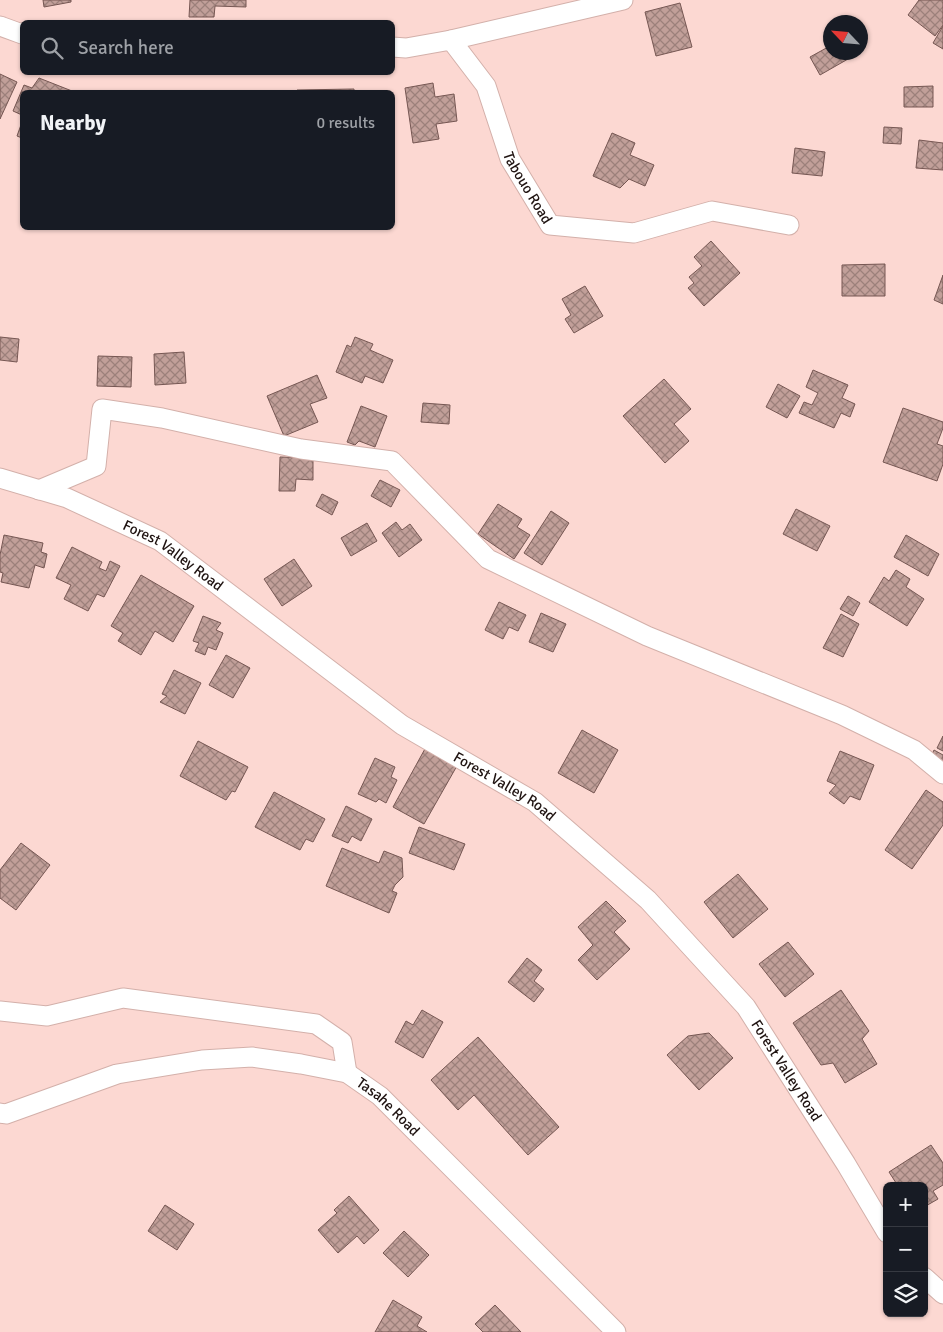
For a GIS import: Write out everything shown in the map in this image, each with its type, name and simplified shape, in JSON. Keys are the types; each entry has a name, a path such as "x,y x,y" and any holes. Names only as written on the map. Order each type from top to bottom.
{"street":[{"path":"395,47 406,48 451,40 623,0"},
{"path":"0,26 20,33"},
{"name":"Tabouo Road","path":"451,40 486,86 510,159 550,225 634,233 712,211 788,225"},
{"path":"39,490 96,466 102,409 162,418 301,449 392,461 488,560 647,636 842,715 914,750 943,774"},
{"name":"Forest Valley Road","path":"0,478 67,498 160,541 402,725 535,802 648,900 746,1006 883,1227"},
{"path":"0,1011 48,1016 123,998 316,1024 342,1042 347,1073"},
{"name":"Tasahe Road","path":"0,1113 6,1114 118,1074 202,1060 252,1057 347,1073 380,1096 616,1332"},
{"path":"928,1281 943,1294"}],"building":[{"path":"43,0 71,0 71,2 44,7"},
{"path":"190,0 246,0 246,7 215,6 214,17 189,17"},
{"path":"919,0 943,0 943,25 935,36 908,15"},
{"path":"680,3 692,47 656,56 645,12"},
{"path":"943,26 943,49 933,43"},
{"path":"823,50 823,60 846,60 820,75 810,57"},
{"path":"0,74 17,82 0,119"},
{"path":"39,78 69,90 22,90 24,85 32,88"},
{"path":"433,83 435,97 454,94 457,121 436,124 439,139 413,143 405,88"},
{"path":"933,86 933,107 904,107 904,87"},
{"path":"354,89 354,90 297,90"},
{"path":"20,94 20,114 13,111"},
{"path":"884,127 902,128 901,144 883,143"},
{"path":"612,133 635,143 630,155 654,165 645,186 629,179 620,188 593,176"},
{"path":"919,140 943,143 943,170 916,168"},
{"path":"795,148 825,152 822,176 792,173"},
{"path":"711,241 740,273 704,306 688,288 694,283 689,277 702,266 694,257"},
{"path":"885,264 885,296 842,296 842,265"},
{"path":"943,275 943,304 934,300"},
{"path":"585,286 603,316 574,333 565,319 571,315 562,299"},
{"path":"0,337 19,339 17,362 0,360"},
{"path":"355,337 373,344 370,350 393,360 383,383 365,376 362,383 336,372 347,345 351,347"},
{"path":"184,352 186,383 155,385 154,354"},
{"path":"98,356 132,357 131,387 97,386"},
{"path":"813,370 848,385 842,398 855,404 850,417 841,413 834,428 799,413 804,402 812,405 818,393 806,387"},
{"path":"317,375 327,398 310,404 318,422 284,436 267,396"},
{"path":"664,379 691,409 674,424 689,441 665,463 623,416"},
{"path":"778,384 800,396 787,418 766,407"},
{"path":"423,403 450,405 449,424 421,422"},
{"path":"361,406 387,416 375,447 359,441 355,445 347,442"},
{"path":"903,408 943,422 943,428 937,444 943,446 943,464 937,481 883,462"},
{"path":"280,457 313,458 313,480 296,479 295,491 279,491"},
{"path":"380,480 400,490 391,507 371,496"},
{"path":"322,494 338,502 332,515 316,506"},
{"path":"498,504 522,519 517,527 530,535 514,559 478,534"},
{"path":"796,509 830,526 817,551 783,534"},
{"path":"551,511 569,523 542,565 524,553"},
{"path":"396,522 402,530 410,524 422,540 399,557 382,533"},
{"path":"367,523 377,541 351,556 341,538"},
{"path":"4,535 43,543 41,552 47,554 44,568 35,565 29,588 1,582 3,573 0,572 0,555"},
{"path":"906,535 939,554 928,576 894,557"},
{"path":"72,547 102,562 99,568 106,571 110,561 120,566 104,597 97,594 88,611 64,599 71,585 56,578"},
{"path":"294,559 312,586 282,606 264,579"},
{"path":"896,570 910,579 906,587 924,599 907,626 869,602 884,577 889,581"},
{"path":"141,575 194,606 173,642 155,631 141,655 118,641 123,633 111,626"},
{"path":"848,596 860,603 853,616 840,609"},
{"path":"499,602 526,615 518,631 509,627 503,639 485,630"},
{"path":"541,613 566,624 553,652 529,642"},
{"path":"841,614 859,624 843,657 823,648"},
{"path":"203,616 221,623 216,630 223,633 216,650 208,647 205,655 195,651 199,643 193,641"},
{"path":"226,655 250,668 233,698 209,685"},
{"path":"174,670 201,683 185,714 160,702 167,696 162,694"},
{"path":"582,730 618,750 594,793 558,773"},
{"path":"943,736 943,751 937,748"},
{"path":"198,741 248,767 235,792 232,791 226,800 180,776"},
{"path":"426,747 458,764 424,824 393,807"},
{"path":"934,750 943,755 943,766 930,759"},
{"path":"840,751 874,765 860,800 850,796 844,804 829,793 836,785 827,781"},
{"path":"375,758 395,767 391,777 397,780 386,803 379,799 376,802 358,794"},
{"path":"926,790 943,802 943,825 912,869 885,850"},
{"path":"274,792 325,819 313,842 306,839 300,850 255,827"},
{"path":"346,806 372,819 361,841 352,836 348,843 332,836"},
{"path":"419,827 465,844 454,870 409,853"},
{"path":"21,843 50,865 16,910 0,898 0,870"},
{"path":"342,848 379,863 384,851 402,858 403,877 392,891 397,893 389,913 326,886"},
{"path":"738,874 768,909 733,938 704,902"},
{"path":"606,901 626,921 614,932 630,949 597,980 578,960 593,945 578,927"},
{"path":"788,942 814,974 785,997 759,964"},
{"path":"527,958 542,970 534,981 544,989 534,1002 508,982"},
{"path":"841,990 869,1031 862,1039 877,1064 845,1083 833,1063 821,1065 793,1023"},
{"path":"422,1010 443,1022 423,1058 395,1042 406,1021 413,1025"},
{"path":"709,1033 733,1058 699,1090 667,1055 688,1036"},
{"path":"478,1037 559,1127 528,1155 474,1095 458,1110 431,1080"},
{"path":"931,1145 943,1163 943,1185 933,1191 938,1199 928,1205 928,1182 895,1182 889,1172"},
{"path":"349,1196 379,1230 364,1244 357,1236 338,1253 318,1230 337,1213 334,1210"},
{"path":"165,1205 194,1224 177,1250 148,1231"},
{"path":"404,1231 429,1255 408,1277 383,1253"},
{"path":"393,1300 422,1317 417,1326 427,1332 375,1332"},
{"path":"495,1305 521,1332 483,1332 475,1324"}]}
